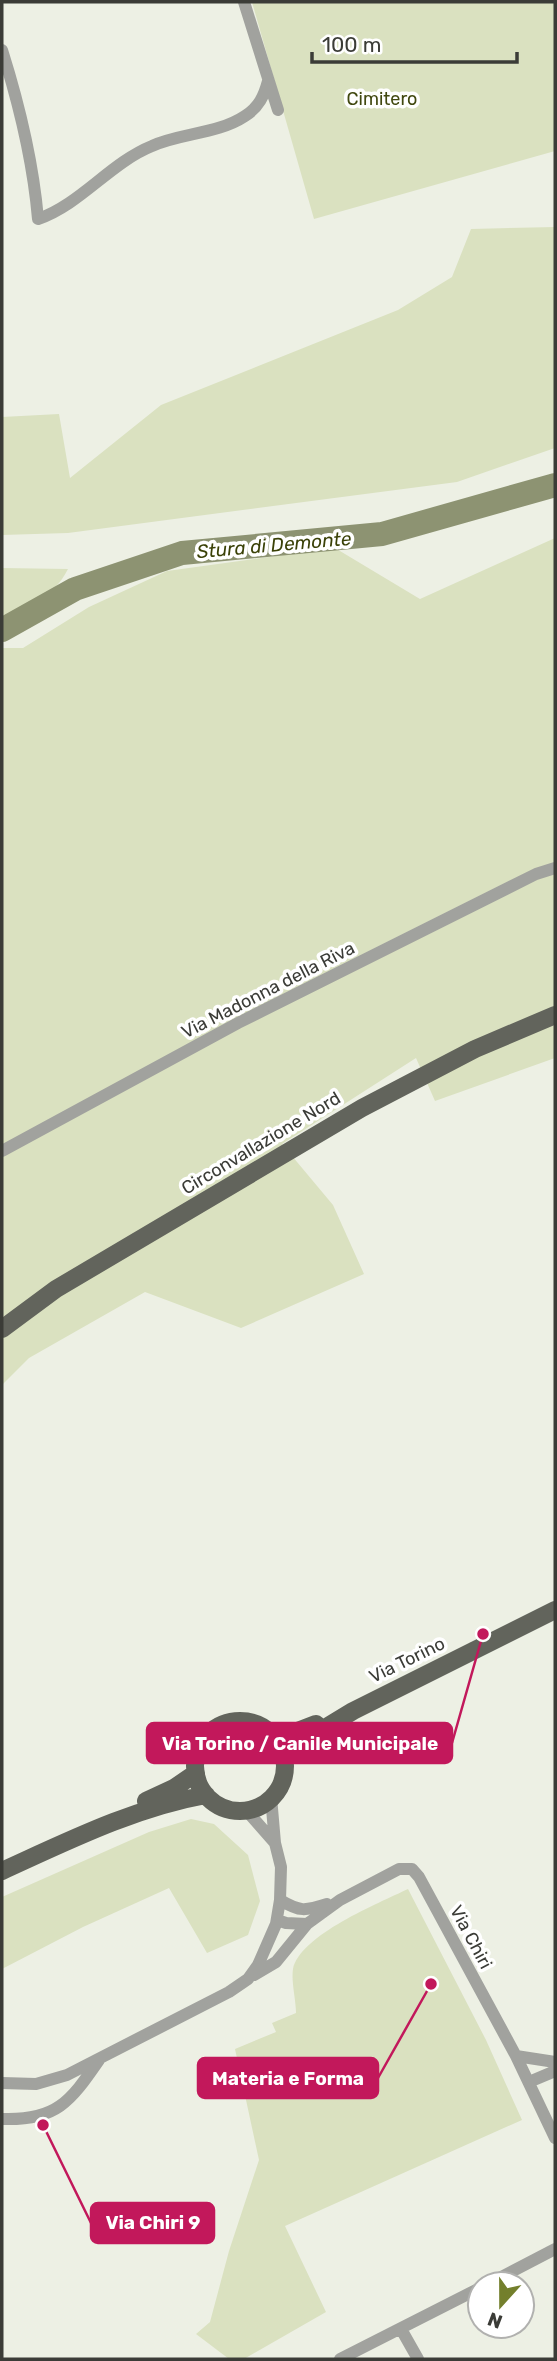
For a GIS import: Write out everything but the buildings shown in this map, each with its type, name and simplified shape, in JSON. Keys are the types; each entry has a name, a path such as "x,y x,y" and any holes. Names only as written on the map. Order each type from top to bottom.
{"main road":[{"name":"Circonvallazione Nord","path":"2,1329 55,1289 362,1108 475,1049 555,1015"},
{"name":"Via Torino","path":"284,1760 302,1742 353,1711 555,1610"},
{"name":"Via Torino","path":"273,1735 290,1734 353,1711"},
{"path":"244,1721 273,1735 284,1760 282,1780 271,1797 260,1806 246,1810 220,1806 206,1795 199,1785 195,1761 200,1745 214,1729 223,1724 244,1721"},
{"path":"101,1826 118,1814 174,1788 196,1773"},
{"path":"2,1871 101,1826 180,1800 206,1795"}],"street":[{"path":"244,2 278,110"},
{"path":"2,50 15,91 34,182 38,219 65,206 134,154 177,137 233,123 246,116 262,100 268,81"},
{"name":"Via Madonna della Riva","path":"2,1151 238,1023 536,874 555,868"},
{"name":"Via Chiri","path":"248,1979 269,1944 280,1900 281,1867 275,1843 271,1797"},
{"path":"246,1810 275,1843"},
{"name":"Via Chiri","path":"2,2083 36,2084 67,2075 229,1992 276,1962 307,1924 340,1900 399,1869 412,1869 419,1877 516,2056"},
{"name":"Via Chiri","path":"280,1900 306,1911 340,1900"},
{"path":"277,1920 307,1924"},
{"path":"516,2056 555,2062"},
{"path":"516,2056 555,2138"},
{"name":"Via Chiri","path":"2,2119 43,2116 62,2107 81,2087 101,2057"},
{"path":"528,2082 555,2071"},
{"path":"515,2270 555,2249"},
{"path":"340,2359 466,2295"},
{"path":"401,2329 418,2359"}],"green space":[{"name":"Cimitero","path":"252,2 555,2 555,151 314,219"},
{"path":"555,227 555,448 457,482 68,533 2,535 2,417 59,414 70,478 161,405 398,310 452,277 471,229"},
{"path":"555,538 555,1058 435,1101 416,1058 282,1144 333,1205 364,1274 241,1328 145,1292 29,1358 2,1385 2,648 23,648 89,607 167,571 335,548 420,599"},
{"path":"2,568 68,569 55,588 47,594 2,617"},
{"path":"191,1819 214,1824 248,1855 260,1901 248,1935 207,1953 169,1888 83,1927 2,1969 2,1897 149,1832"},
{"path":"408,1889 486,2040 522,2120 285,2226 326,2312 244,2359 229,2359 196,2334 210,2322 229,2251 259,2160 235,2049 276,2032 272,2023 296,2013 293,1969 299,1956 310,1944 342,1922"}],"waterway":[{"name":"Stura di Demonte","path":"2,630 75,589 182,553 382,534 555,485"}],"place":[{"name":"Via Torino / Canile Municipale","path":"483,1634"},
{"name":"Materia e Forma","path":"431,1984"},
{"name":"Via Chiri 9","path":"43,2125"}]}
